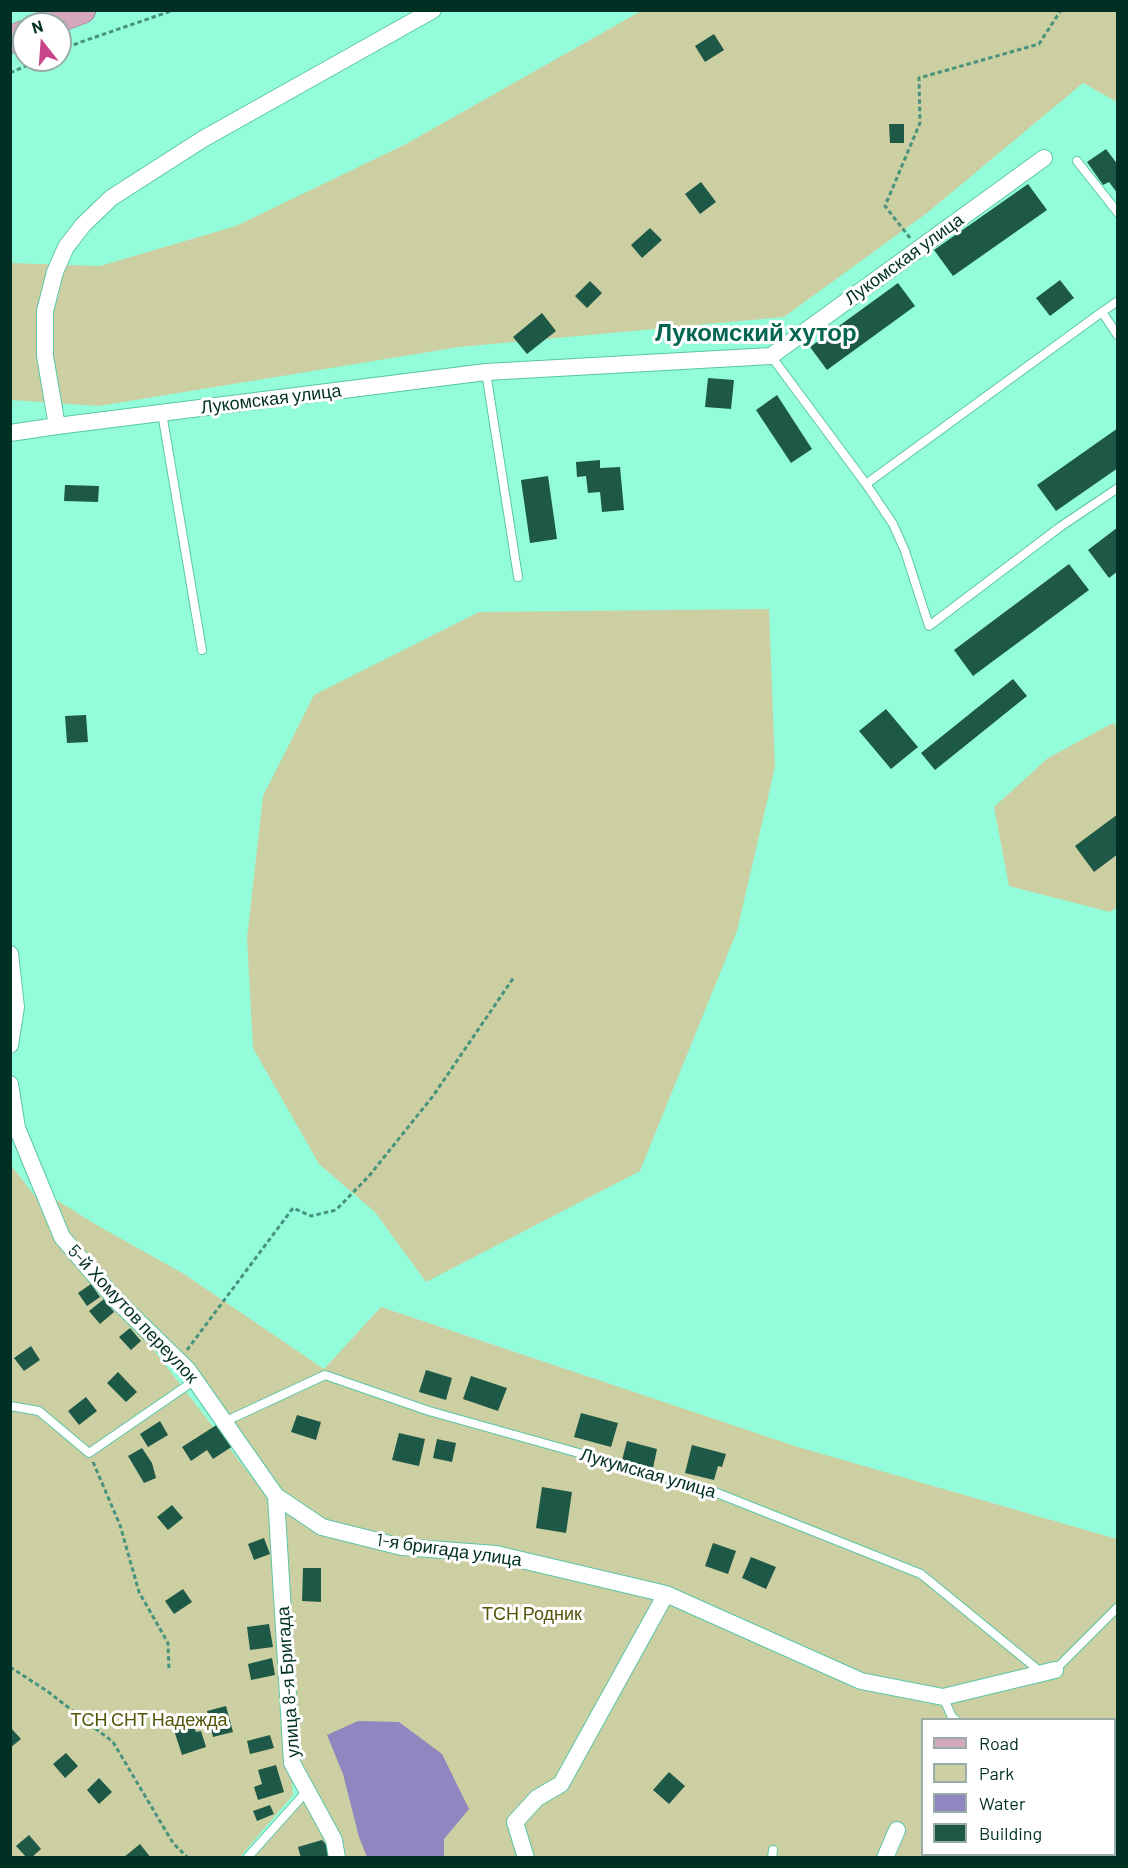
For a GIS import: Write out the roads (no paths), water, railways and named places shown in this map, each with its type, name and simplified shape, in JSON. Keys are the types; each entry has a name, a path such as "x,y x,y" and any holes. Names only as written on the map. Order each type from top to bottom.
{"street":[{"path":"10,433 57,426 45,356 45,311 55,272 66,248 83,225 111,198 203,139 433,10"},
{"name":"Лукомская улица","path":"57,426 486,372 771,356 1044,158"},
{"path":"10,954 16,1007 10,1045"},
{"name":"5-й Хомутов переулок","path":"10,1084 17,1128 62,1237 115,1299 179,1361 195,1380 276,1496"},
{"name":"1-я бригада улица","path":"276,1496 322,1527 402,1547 496,1554 666,1594 861,1681 943,1697"},
{"name":"улица 8-я Бригада","path":"276,1496 292,1763 334,1840 337,1857"},
{"path":"526,1857 515,1822 537,1797 561,1784 666,1594"},
{"path":"943,1697 1049,1672"},
{"path":"885,1857 897,1830"}],"lane":[{"path":"1077,161 1118,213"},
{"path":"866,484 1118,301"},
{"path":"1102,312 1118,336"},
{"path":"771,356 893,524 905,551 929,626 1060,527 1118,488"},
{"path":"486,372 518,577"},
{"path":"162,413 202,650"},
{"name":"Лукумская улица","path":"224,1422 325,1375 429,1410 706,1489 921,1574 1049,1672"},
{"path":"10,1406 39,1411 89,1453 195,1380"},
{"path":"1049,1672 1118,1607"},
{"path":"943,1697 954,1718"},
{"path":"247,1857 308,1791"}],"water":[{"path":"358,1721 399,1722 442,1754 469,1809 444,1839 444,1857 367,1857 359,1837 343,1774 327,1735"}],"district":[{"name":"Лукомский хутор","path":"756,333"}],"park label":[{"name":"ТСН Родник","path":"532,1614"},
{"name":"ТСН СНТ Надежда","path":"149,1720"}]}
